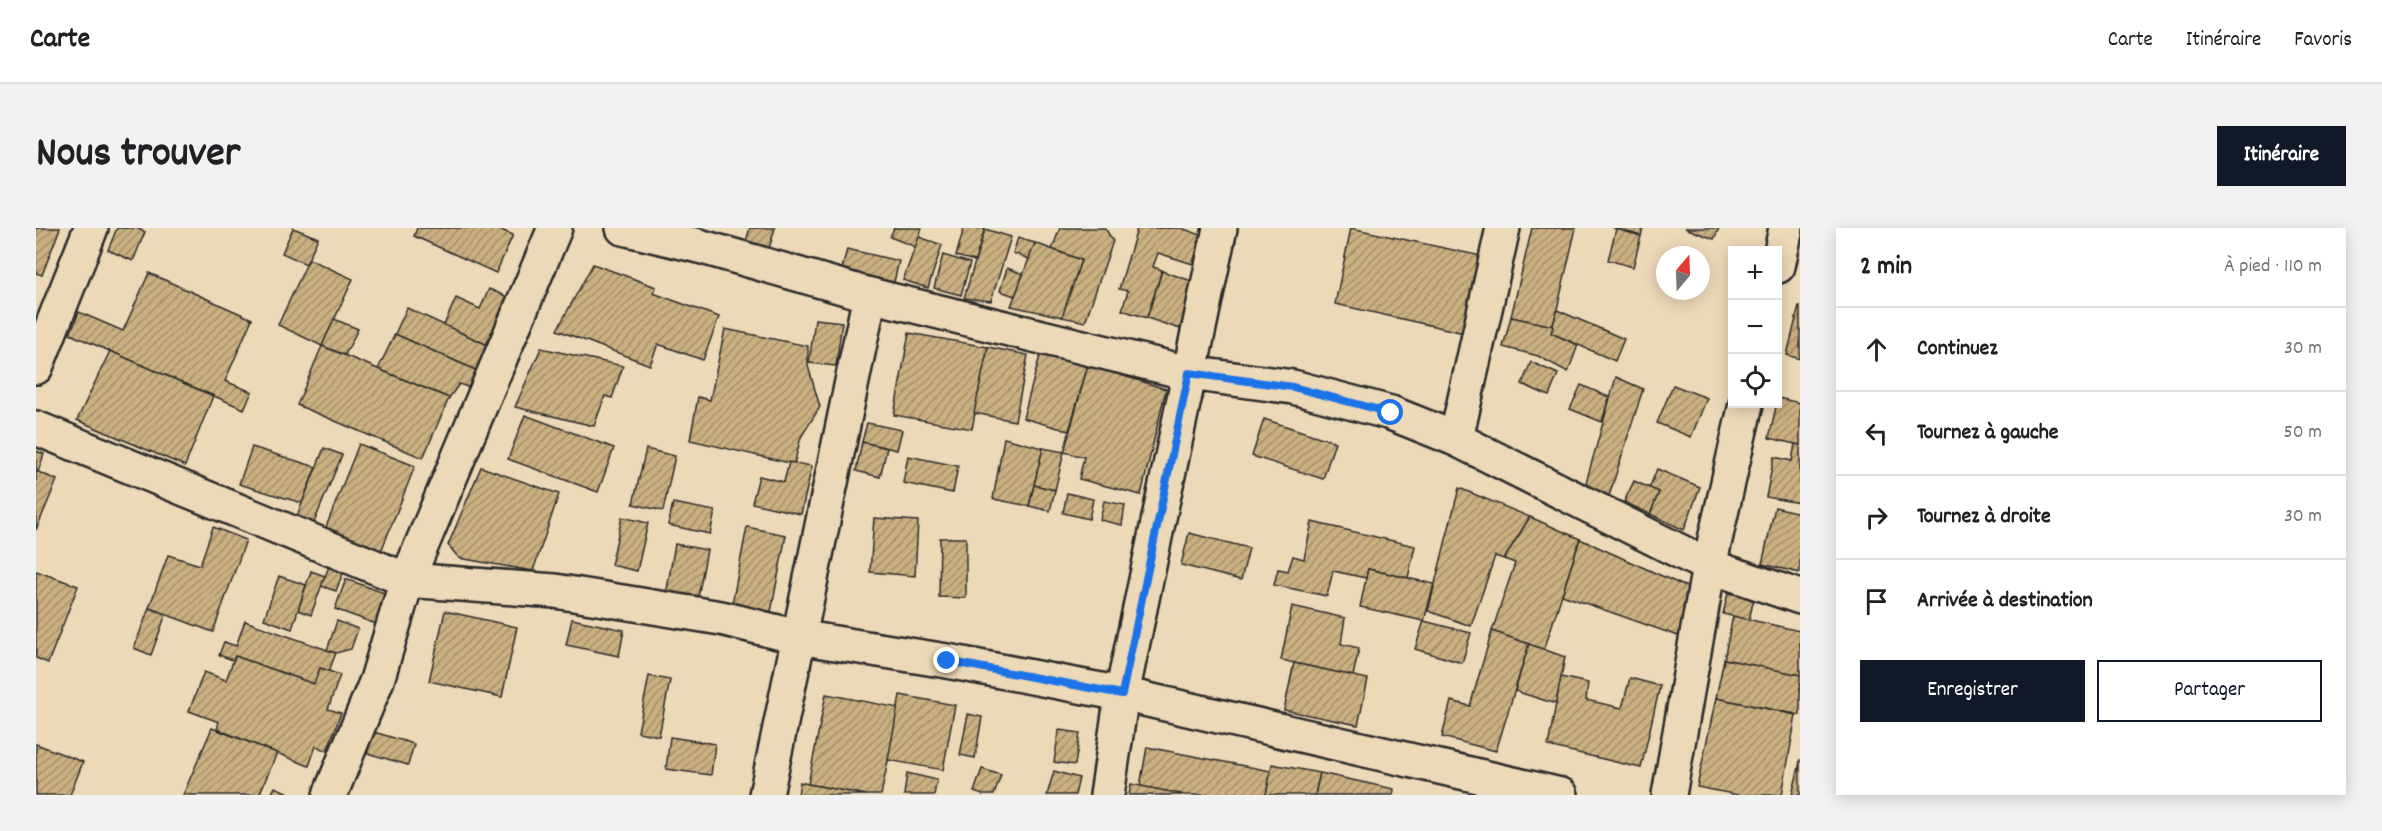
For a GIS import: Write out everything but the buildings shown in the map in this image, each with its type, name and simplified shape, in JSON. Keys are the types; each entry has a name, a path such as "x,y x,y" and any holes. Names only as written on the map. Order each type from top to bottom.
{"street":[{"path":"36,367 91,228"},
{"path":"330,795 377,680 407,580 555,228"},
{"path":"623,228 699,246 870,295 1189,373 1293,387 1391,413 1456,439 1709,566 1800,597"},
{"path":"1107,795 1122,694 1220,228"},
{"path":"1456,439 1503,228"},
{"path":"1782,247 1786,228"},
{"path":"766,795 870,295"},
{"path":"1669,795 1709,566 1745,408"},
{"path":"36,428 407,580 555,591 721,618 798,637 947,661 1122,694 1561,795"}],"route":[{"path":"947,661 1122,694 1189,373 1293,387 1391,413"}]}
